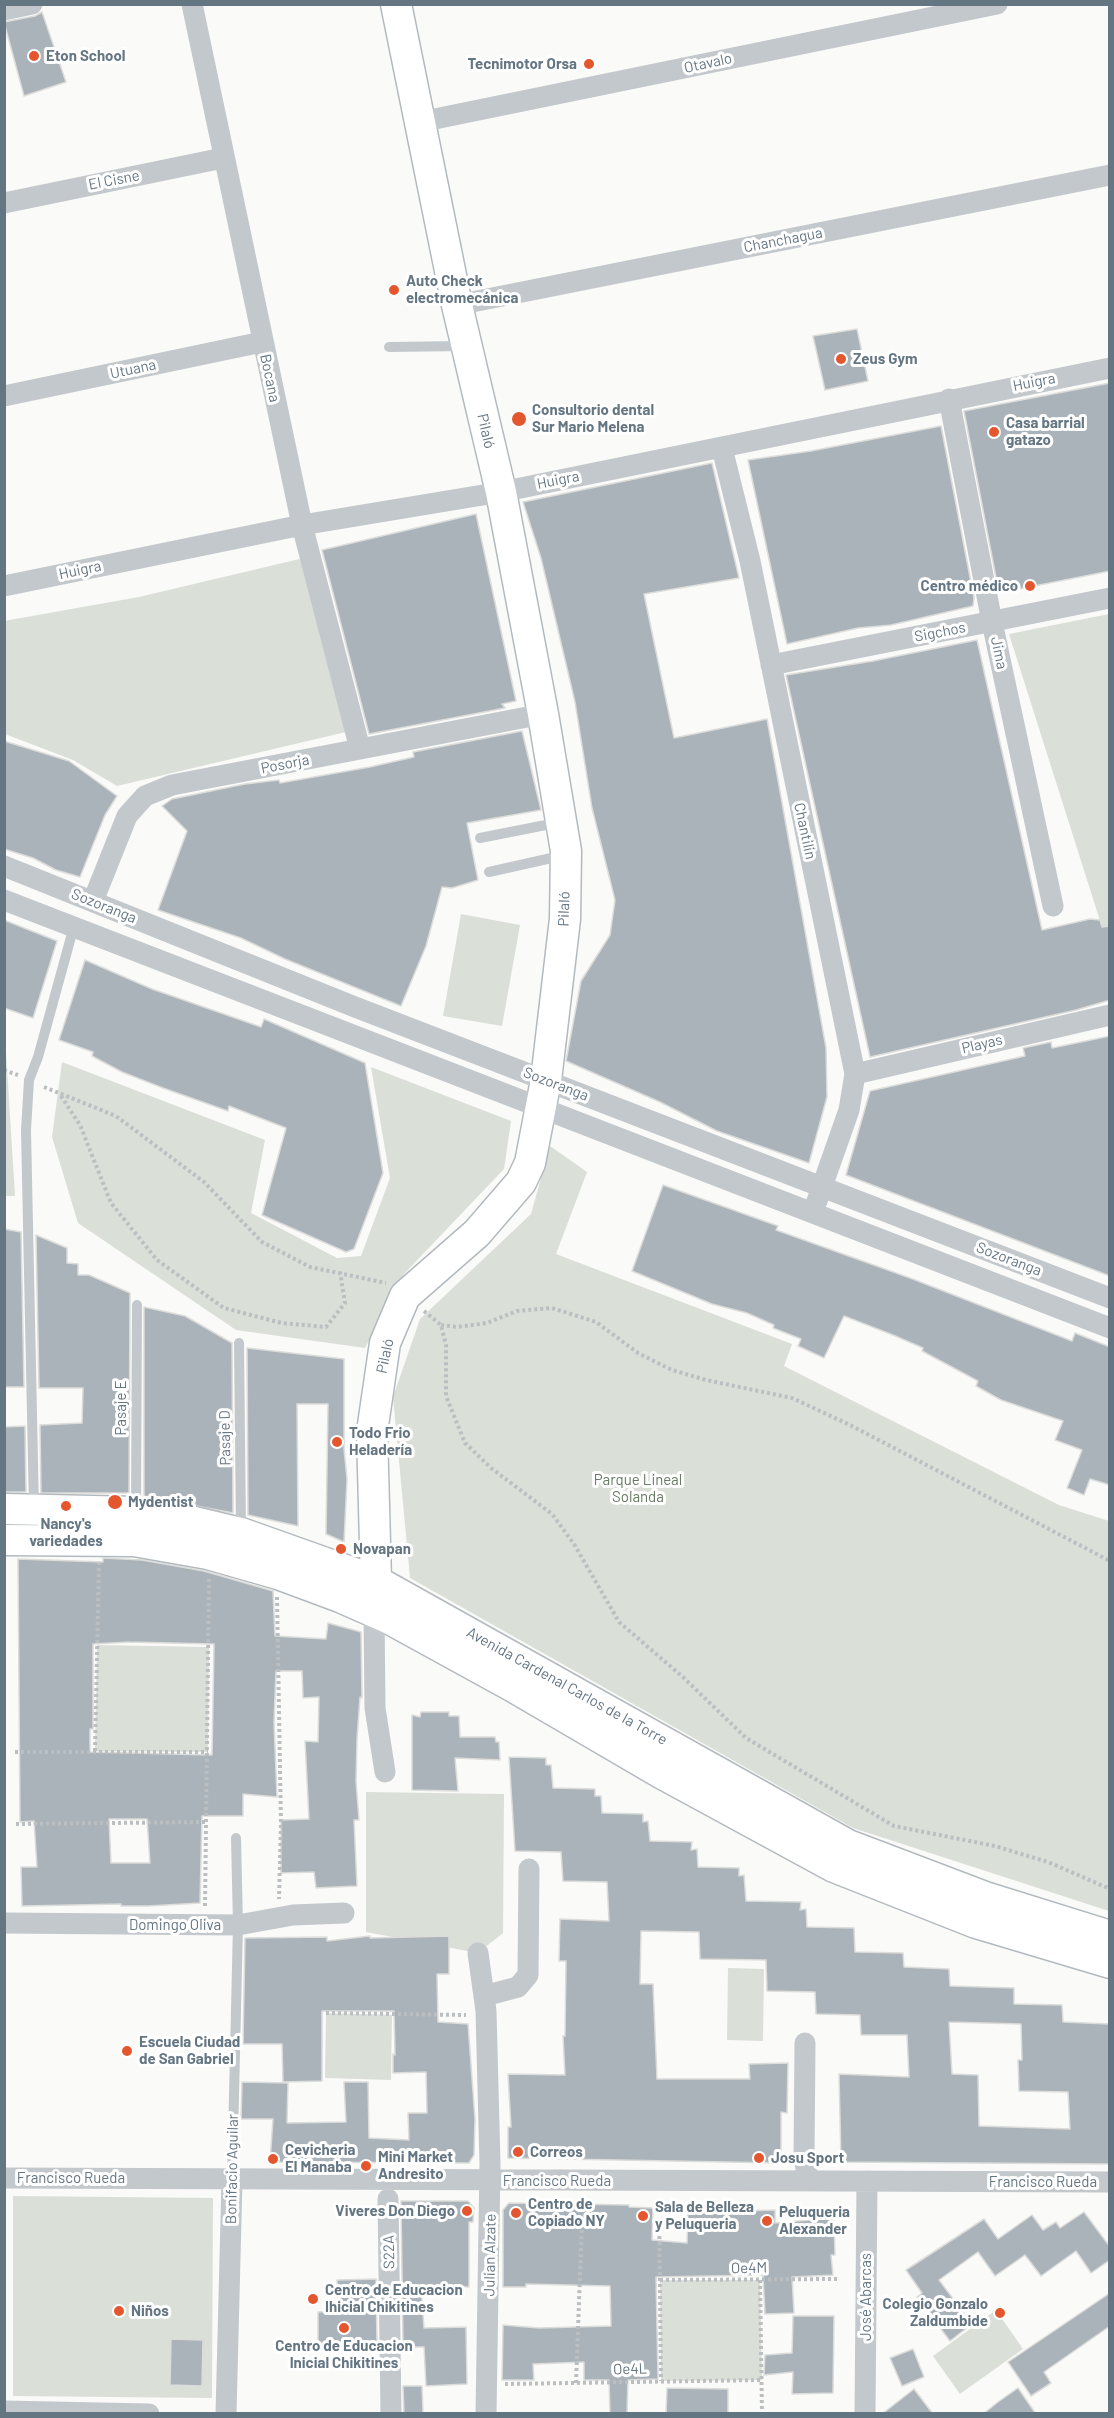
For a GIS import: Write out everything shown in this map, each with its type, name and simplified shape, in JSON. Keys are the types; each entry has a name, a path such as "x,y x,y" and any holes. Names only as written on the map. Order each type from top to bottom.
{"street":[{"path":"4,10 32,4"},
{"name":"Bocana","path":"192,4 302,525 360,749"},
{"name":"Pilaló","path":"385,1772 375,1708 376,1581 372,1432 385,1343 405,1296 477,1233 521,1182 530,1163 546,1080 565,919 566,855 543,714 501,492 457,305 396,4"},
{"name":"Otavalo","path":"420,122 997,4"},
{"name":"El Cisne","path":"4,202 223,158"},
{"name":"Chanchagua","path":"457,305 1110,175"},
{"name":"Utuana","path":"4,396 262,342"},
{"name":"Huigra","path":"4,586 302,525 501,492 1110,368"},
{"name":"Jima","path":"949,399 992,622 1053,906"},
{"name":"Chantilin","path":"722,448 750,561 855,1074 849,1110 813,1212"},
{"name":"Sigchos","path":"771,665 1110,598"},
{"name":"Posorja","path":"93,901 128,816 145,796 172,785 543,714"},
{"name":"Sozoranga","path":"4,866 355,1006 1110,1298"},
{"name":"Sozoranga","path":"4,900 541,1110 813,1212 1110,1328"},
{"path":"343,1031 355,1006"},
{"name":"Playas","path":"855,1074 1110,1015"},
{"name":"Avenida Cardenal Carlos de la Torre","path":"4,1509 136,1512 182,1519 241,1533 376,1581 848,1845 985,1897 1110,1936"},
{"name":"Avenida Cardenal Carlos de la Torre","path":"4,1540 134,1541 208,1554 278,1574 374,1611 512,1686 661,1773 834,1867 976,1923 1110,1963"},
{"path":"484,1996 518,1987 528,1976 529,1869"},
{"name":"Domingo Oliva","path":"4,1923 238,1925 293,1915 344,1913"},
{"name":"Julian Alzate","path":"478,1953 484,1996 490,2181 486,2414"},
{"path":"805,2043 804,2156 808,2181"},
{"name":"Francisco Rueda","path":"4,2178 1110,2182"},
{"name":"Bonifacio Aguilar","path":"226,2414 232,2180"},
{"name":"José Abarcas","path":"866,2414 867,2181"},
{"name":"S22A","path":"388,2199 391,2414"},
{"path":"4,2412 149,2414"}],"lane":[{"path":"389,347 467,346"},
{"path":"480,838 561,822"},
{"path":"489,872 566,855"},
{"path":"34,1509 30,1212 26,1130 29,1080 38,1057 74,926"},
{"name":"Pasaje E","path":"136,1512 137,1305"},
{"name":"Pasaje D","path":"239,1343 241,1533"},
{"name":"Bonifacio Aguilar","path":"232,2180 238,1925 236,1838"}],"path":[{"path":"4,1070 116,1116 204,1182 262,1242 310,1267 384,1282 441,1325 457,1327 487,1323 517,1311 552,1308 596,1322 638,1353 672,1370 792,1398 850,1425 1110,1561"},
{"path":"60,1094 80,1125 111,1203 157,1260 224,1308 282,1323 326,1328 345,1302 340,1272"},
{"path":"441,1325 446,1345 446,1396 465,1443 491,1468 552,1514 574,1544 619,1622 684,1678 746,1738 894,1826 995,1846 1048,1862 1110,1888"},
{"path":"95,1751 99,1551"},
{"path":"205,1910 209,1576"},
{"path":"277,1585 281,1824 279,1903"},
{"path":"15,1752 208,1752"},
{"path":"16,1824 206,1822"},
{"path":"326,2013 469,2015"},
{"path":"659,2200 661,2381"},
{"path":"576,2383 582,2222"},
{"name":"Oe4M","path":"660,2280 838,2279"},
{"path":"760,2280 762,2414"},
{"name":"Oe4L","path":"498,2384 762,2380"}],"green space":[{"path":"308,557 350,731 117,786 73,760 5,734 4,621 139,597"},
{"path":"1109,614 1109,926 1102,927 1009,634"},
{"path":"461,914 520,925 502,1026 443,1016"},
{"path":"5,1036 15,1196 5,1196"},
{"path":"62,1062 265,1140 251,1213 337,1258 361,1256 390,1178 371,1067 511,1121 504,1169 404,1274 365,1348 236,1330 78,1223 52,1137"},
{"name":"Parque Lineal Solanda","path":"550,1146 587,1172 556,1254 792,1344 784,1366 1059,1505 1109,1521 1109,1911 853,1828 410,1578 393,1397 420,1319 531,1214"},
{"path":"97,1645 209,1647 208,1752 95,1751"},
{"path":"366,1792 504,1794 503,1933 478,1953 366,1932"},
{"path":"728,1968 764,1969 763,2041 727,2040"},
{"path":"326,2013 392,2015 391,2080 325,2078"},
{"path":"13,2196 213,2198 212,2398 13,2396"},
{"path":"660,2280 760,2280 762,2380 661,2381"},
{"path":"996,2310 1023,2349 960,2394 933,2356"}],"building":[{"name":"Eton School","path":"42,12 66,82 24,96 4,22 35,16"},
{"name":"Zeus Gym","path":"857,329 868,381 825,390 813,336"},
{"path":"1110,383 1110,571 999,593 964,411"},
{"path":"941,426 974,598 973,606 891,625 858,628 787,644 748,460 811,451"},
{"path":"712,463 739,578 644,594 674,738 767,719 826,1048 827,1097 809,1163 717,1131 660,1102 566,1061 581,981 610,935 615,900 592,808 575,702 541,558 523,502"},
{"path":"476,514 516,701 502,704 505,708 369,734 322,550"},
{"path":"977,640 1042,930 1090,919 1100,920 1102,927 1110,926 1110,1000 1076,1010 870,1057 786,675 873,661"},
{"path":"522,731 541,810 467,823 478,880 452,888 442,887 426,946 401,1006 285,959 241,938 158,910 187,831 162,806 172,799 245,784 279,780 280,783 370,767 414,757 413,752"},
{"path":"4,741 69,761 117,796 105,815 80,877 4,849"},
{"path":"4,920 57,941 33,1018 4,1008"},
{"path":"85,960 152,989 261,1027 264,1019 365,1063 383,1173 354,1249 346,1252 262,1215 286,1128 229,1106 228,1111 163,1088 122,1072 92,1056 93,1052 59,1040"},
{"path":"1110,1036 1110,1276 846,1175 870,1091 1025,1056 1023,1048 1051,1042 1052,1048"},
{"path":"663,1185 778,1226 776,1230 910,1278 1072,1341 1075,1333 1110,1347 1110,1485 1090,1479 1084,1495 1067,1488 1082,1450 1055,1440 1063,1421 1001,1400 976,1386 978,1381 922,1351 923,1348 844,1316 824,1358 798,1346 801,1339 773,1328 774,1325 747,1313 712,1304 632,1271"},
{"path":"4,1229 21,1232 24,1387 4,1387"},
{"path":"36,1235 67,1248 67,1263 78,1264 78,1275 89,1275 130,1293 129,1493 41,1493 40,1425 82,1423 83,1388 39,1388"},
{"path":"144,1307 185,1316 232,1343 233,1513 144,1496"},
{"path":"247,1348 344,1359 344,1449 347,1479 344,1542 326,1534 328,1404 297,1404 298,1526 248,1515"},
{"path":"25,1426 26,1492 4,1492 4,1427"},
{"path":"103,1558 142,1560 204,1571 273,1591 275,1636 326,1639 328,1623 361,1632 362,1698 360,1697 356,1781 359,1820 354,1820 357,1886 316,1888 314,1872 281,1873 281,1820 309,1819 305,1741 318,1742 319,1697 303,1698 302,1671 276,1671 274,1723 277,1797 243,1794 243,1816 202,1816 200,1903 148,1906 121,1906 121,1904 22,1906 21,1867 37,1867 34,1821 20,1822 18,1559 103,1562","holes":["129,1642 214,1644 212,1755 90,1752 90,1729 93,1729 93,1644","109,1819 147,1819 150,1863 111,1863"]},
{"path":"421,1712 449,1712 449,1716 459,1716 460,1737 495,1737 496,1742 499,1742 500,1760 455,1758 458,1791 412,1790 412,1715 420,1717"},
{"path":"509,1757 546,1758 546,1765 551,1765 553,1788 595,1789 595,1796 601,1796 602,1813 643,1814 643,1822 648,1821 650,1841 692,1842 691,1850 697,1849 698,1867 739,1868 739,1876 744,1875 746,1901 801,1902 800,1910 806,1909 807,1927 854,1928 855,1952 903,1953 904,1967 949,1969 950,1986 1014,1988 1014,2004 1062,2005 1063,2022 1109,2024 1110,2164 841,2162 839,2074 909,2077 907,2035 861,2035 860,2015 816,2014 815,1992 767,1991 766,1960 700,1959 699,1932 641,1931 640,1984 653,1984 657,2079 750,2079 749,2064 788,2063 787,2113 781,2112 781,2163 508,2158 508,2127 511,2127 508,2074 565,2075 563,2036 565,2036 566,1961 559,1961 560,1919 609,1921 607,1882 563,1881 561,1852 515,1851","holes":["949,2022 1021,2024 1022,2060 1018,2060 1019,2091 1068,2092 1070,2129 979,2126 978,2075 952,2074"]},
{"path":"370,1936 370,1938 449,1936 449,1974 437,1974 438,2022 468,2024 475,2119 474,2155 469,2163 270,2162 273,2119 241,2119 242,2082 288,2083 287,2123 346,2122 344,2082 368,2082 369,2138 409,2140 408,2113 427,2113 426,2072 393,2073 394,2011 322,2011 322,2081 283,2082 282,2044 243,2044 245,1938 327,1937 327,1941"},
{"path":"401,2201 468,2201 474,2208 473,2222 469,2222 469,2287 421,2286 424,2328 466,2327 467,2384 426,2386 424,2347 403,2347"},
{"path":"509,2203 629,2205 629,2207 653,2208 652,2240 687,2243 688,2204 740,2206 739,2211 775,2210 775,2223 834,2218 835,2255 831,2255 833,2275 792,2277 794,2313 765,2314 763,2275 656,2277 658,2379 628,2380 627,2414 610,2414 609,2380 584,2380 584,2362 533,2364 534,2380 502,2380 503,2325 539,2328 611,2326 610,2286 526,2284 526,2287 503,2287 503,2210"},
{"path":"1084,2212 1110,2247 1110,2260 1091,2273 1076,2251 1041,2276 1025,2255 995,2276 978,2252 939,2280 972,2324 950,2341 917,2297 922,2293 906,2270 984,2219 998,2239 1032,2215 1043,2230 1056,2222 1060,2228"},
{"name":"Centro de Educacion Inicial Chikitines","path":"376,2279 377,2344 318,2344 318,2312 338,2311 337,2280"},
{"path":"1110,2293 1110,2326 1044,2372 1051,2383 1031,2396 1008,2362"},
{"path":"793,2316 834,2316 833,2393 792,2394 793,2372 764,2375 765,2355 792,2353"},
{"path":"171,2339 203,2340 202,2386 170,2385"},
{"path":"913,2349 924,2377 902,2386 890,2358"},
{"path":"403,2386 422,2386 423,2414 404,2414"},
{"path":"667,2388 728,2389 728,2414 666,2414"},
{"path":"1018,2388 1036,2414 983,2414 998,2402"},
{"path":"914,2389 933,2414 882,2414"}],"place":[{"name":"Eton School","path":"34,56"},
{"name":"Tecnimotor Orsa","path":"589,64"},
{"name":"Auto Check electromecánica","path":"394,290"},
{"name":"Zeus Gym","path":"841,359"},
{"name":"Consultorio dental Sur Mario Melena","path":"519,419"},
{"name":"Casa barrial gatazo","path":"994,432"},
{"name":"Centro médico","path":"1030,586"},
{"name":"Todo Frio Heladería","path":"337,1442"},
{"name":"Mydentist","path":"115,1502"},
{"name":"Nancy's variedades","path":"66,1506"},
{"name":"Novapan","path":"341,1549"},
{"name":"Escuela Ciudad de San Gabriel","path":"127,2051"},
{"name":"Correos","path":"518,2152"},
{"name":"Josu Sport","path":"759,2158"},
{"name":"Cevicheria El Manaba","path":"273,2159"},
{"name":"Mini Market Andresito","path":"366,2166"},
{"name":"Viveres Don Diego","path":"467,2211"},
{"name":"Centro de Copiado NY","path":"516,2213"},
{"name":"Sala de Belleza y Peluqueria","path":"643,2216"},
{"name":"Peluqueria Alexander","path":"767,2221"},
{"name":"Centro de Educacion Ihicial Chikitines","path":"313,2299"},
{"name":"Niños","path":"119,2311"},
{"name":"Colegio Gonzalo Zaldumbide","path":"1000,2313"},
{"name":"Centro de Educacion Inicial Chikitines","path":"344,2328"}]}
